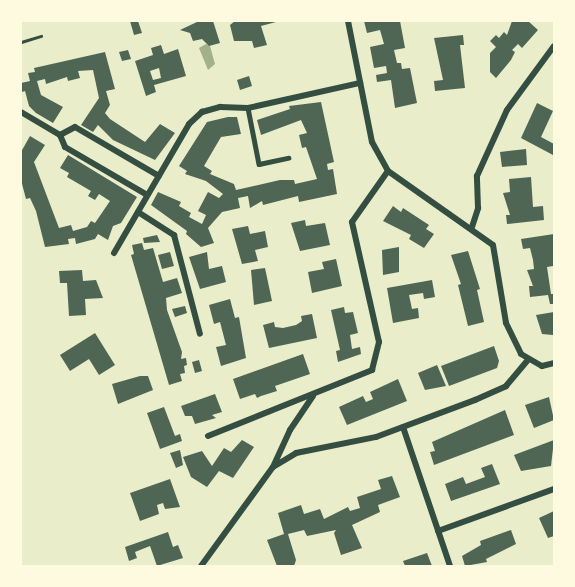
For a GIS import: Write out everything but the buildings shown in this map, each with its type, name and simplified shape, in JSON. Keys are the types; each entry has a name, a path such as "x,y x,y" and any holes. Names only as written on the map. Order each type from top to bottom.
{"street":[{"path":"348,21 372,142 388,171 471,227 493,245 506,323 527,361 542,366 554,363"},
{"path":"471,227 478,208 477,176 507,110 554,46"},
{"path":"114,253 189,124 202,112 220,107 248,108 360,83"},
{"path":"21,112 60,135 65,147 147,195"},
{"path":"60,135 75,127 159,176"},
{"path":"208,436 372,370 379,342 352,222 388,171"},
{"path":"138,212 174,235 200,334"},
{"path":"273,467 296,453 376,437 506,386 527,361"},
{"path":"201,566 273,467 290,430 313,395"},
{"path":"403,427 450,566"},
{"path":"438,531 554,489"}],"lane":[{"path":"248,108 260,164 288,158"}],"path":[{"path":"21,42 41,36"}],"shaded area":[{"path":"206,44 210,46 215,64 208,70 199,48"}]}
